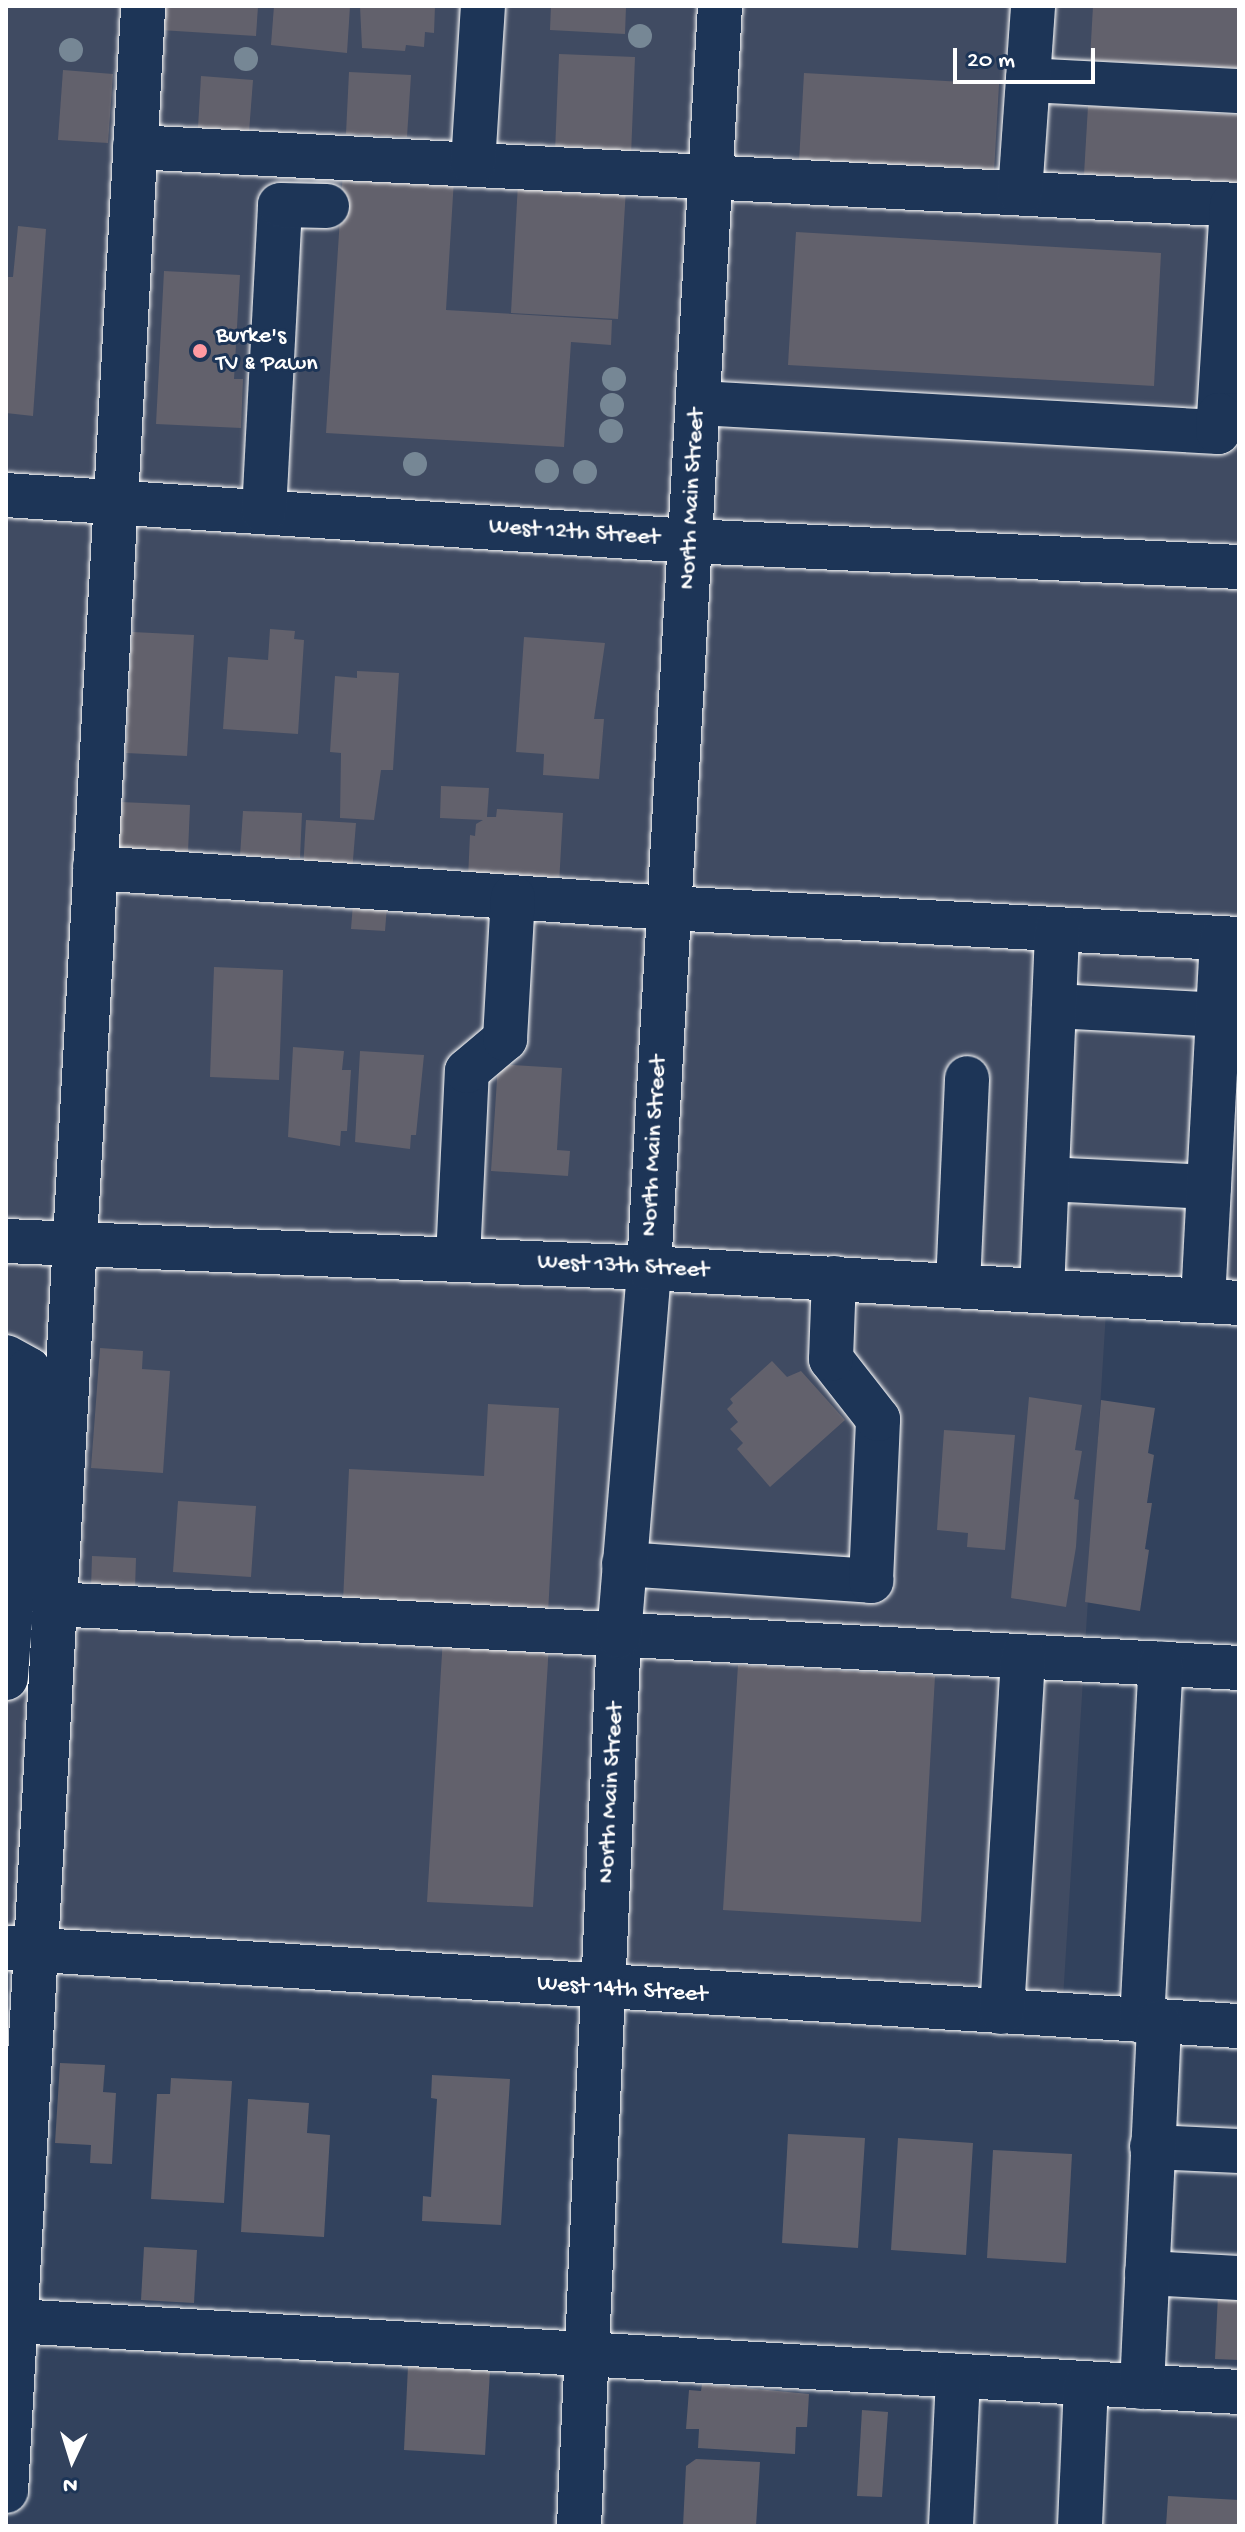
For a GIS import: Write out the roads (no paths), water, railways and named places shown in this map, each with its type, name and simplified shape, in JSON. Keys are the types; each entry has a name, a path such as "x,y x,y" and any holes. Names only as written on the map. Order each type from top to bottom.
{"street":[{"path":"6,2491 15,2321 21,1948 54,1604 143,6"},
{"path":"473,164 483,6"},
{"name":"North Main Street","path":"579,2526 619,1636 649,1268 720,6"},
{"path":"1020,193 1033,6"},
{"path":"1028,80 1239,91"},
{"path":"135,147 1235,205 1229,416 1218,432 699,403"},
{"path":"264,512 280,205 327,206"},
{"name":"West 12th Street","path":"6,495 690,541 1239,567"},
{"path":"95,868 668,908 1230,938 1218,1015 1209,1187 1221,1302"},
{"path":"458,1259 467,1071 505,1039 513,897"},
{"path":"1042,1291 1057,929"},
{"path":"1054,1006 1218,1015"},
{"path":"958,1286 967,1078"},
{"path":"1047,1179 1209,1187"},
{"name":"West 13th Street","path":"6,1241 649,1268 1221,1302"},
{"path":"624,1564 871,1581 878,1419 831,1359 834,1278"},
{"path":"6,1357 29,1370 6,1678"},
{"path":"54,1604 1239,1668"},
{"path":"1002,2012 1023,1657"},
{"path":"1142,2387 1152,2147 1150,2021 1161,1664"},
{"name":"West 14th Street","path":"21,1948 602,1989 1239,2026"},
{"path":"1152,2147 1239,2151"},
{"path":"1147,2273 1239,2278"},
{"path":"15,2321 586,2357 1239,2392"},
{"path":"951,2526 958,2377"},
{"path":"1080,2526 1086,2384"}],"place":[{"name":"Burke's TV & Pawn","path":"200,351"}]}
